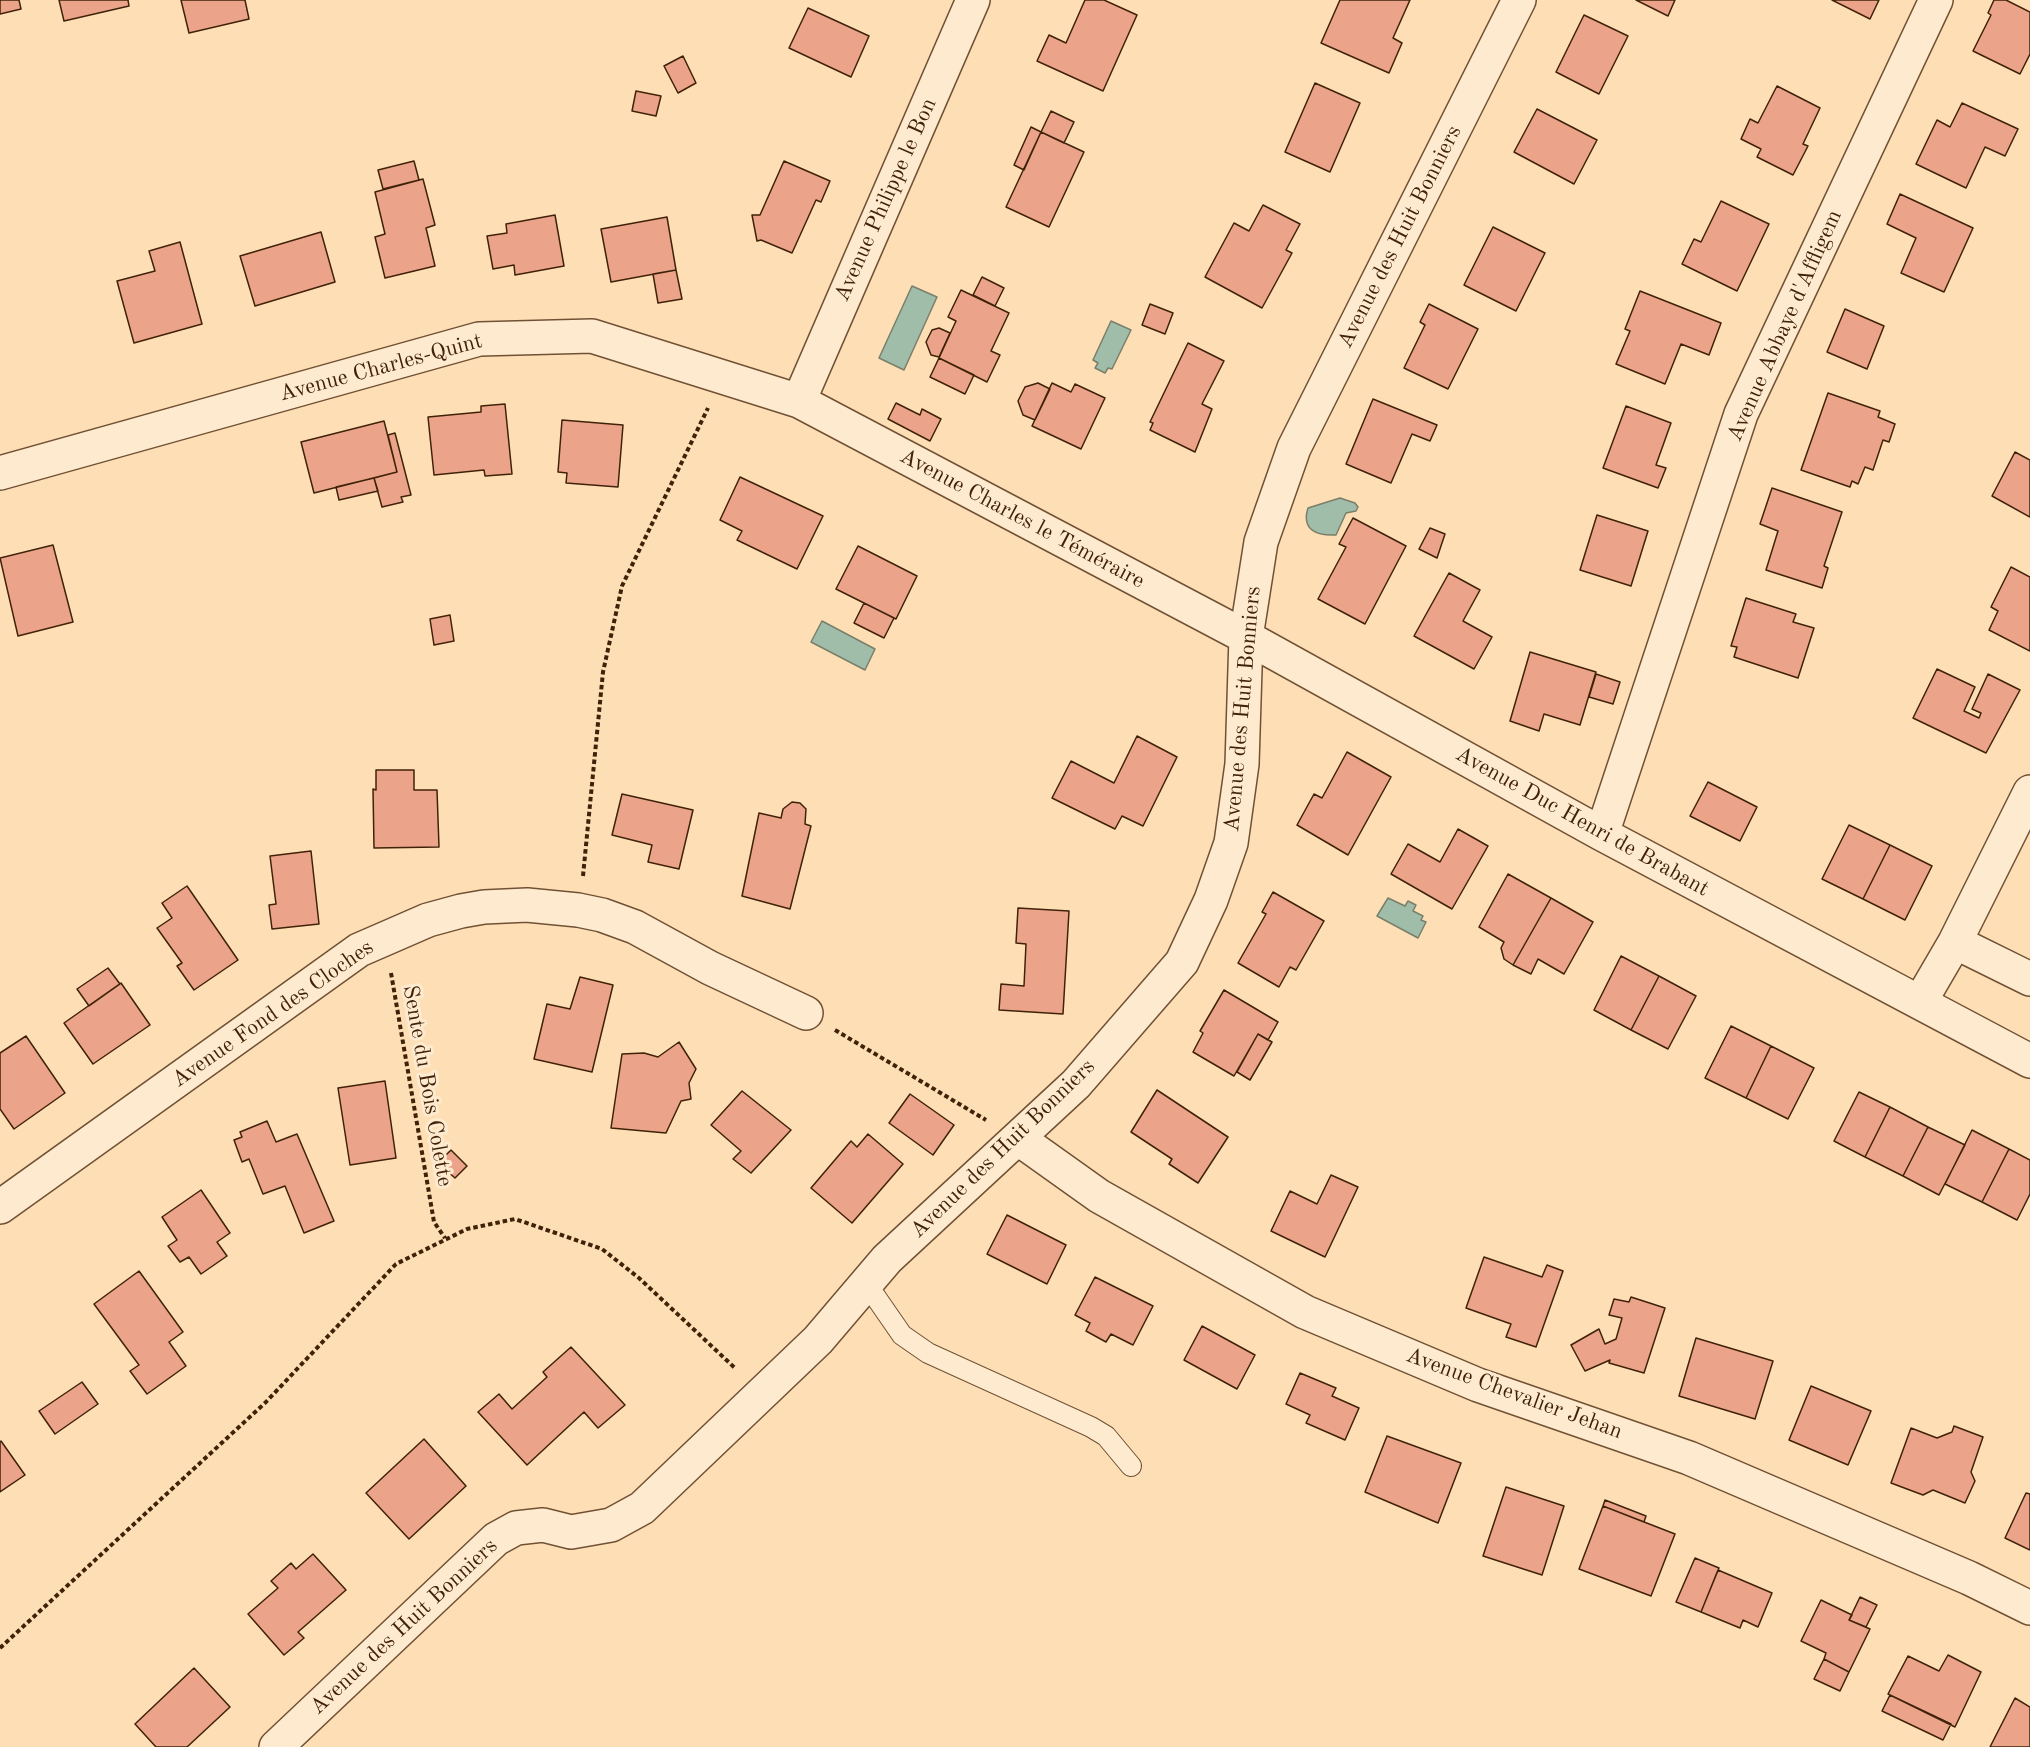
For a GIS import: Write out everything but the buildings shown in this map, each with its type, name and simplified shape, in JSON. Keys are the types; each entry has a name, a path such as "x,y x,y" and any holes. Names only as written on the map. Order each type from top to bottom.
{"street":[{"name":"Avenue Philippe le Bon","path":"798,401 973,0"},
{"name":"Avenue des Huit Bonniers","path":"276,1747 496,1539 516,1528 543,1525 571,1532 611,1525 642,1508 818,1340 887,1259 1077,1084 1182,962 1211,900 1231,843 1242,764 1246,637 1261,542 1294,448 1519,0"},
{"name":"Avenue Abbaye d'Affligem","path":"1602,834 1741,414 1936,0"},
{"name":"Avenue Charles-Quint","path":"0,473 479,339 592,336 798,401"},
{"name":"Avenue Charles le Téméraire","path":"798,401 1246,637"},
{"name":"Avenue Duc Henri de Brabant","path":"1246,637 1602,834 2030,1062"},
{"path":"1920,1002 1955,942 2030,792"},
{"name":"Avenue Fond des Cloches","path":"0,1207 359,950 428,920 484,907 527,905 578,909 635,927 710,968 806,1013"},
{"path":"1955,942 2030,979"},
{"name":"Avenue Chevalier Jehan","path":"1019,1139 1099,1196 1305,1312 1478,1385 1689,1458 1969,1578 2030,1608"}],"lane":[{"path":"866,1283 902,1335 927,1353 1091,1427 1106,1436 1131,1466"}],"path":[{"path":"578,909 603,672 622,586 723,377"},
{"name":"Sente du Bois Colette","path":"385,937 434,1222 445,1238"},
{"path":"806,1013 1019,1139"},
{"path":"0,1648 266,1402 396,1264 467,1229 515,1219 602,1249 639,1278 763,1394"}],"shaded area":[{"path":"912,286 937,297 904,370 879,358"},
{"path":"1111,321 1131,330 1112,369 1108,368 1105,373 1095,368 1098,363 1093,360"},
{"path":"1340,498 1355,503 1358,507 1356,511 1346,513 1336,535 1317,533 1312,530 1307,522 1308,508"},
{"path":"822,621 875,649 865,670 811,642"},
{"path":"1388,898 1405,906 1408,901 1416,905 1413,911 1423,916 1421,920 1426,922 1418,938 1377,916"}]}
